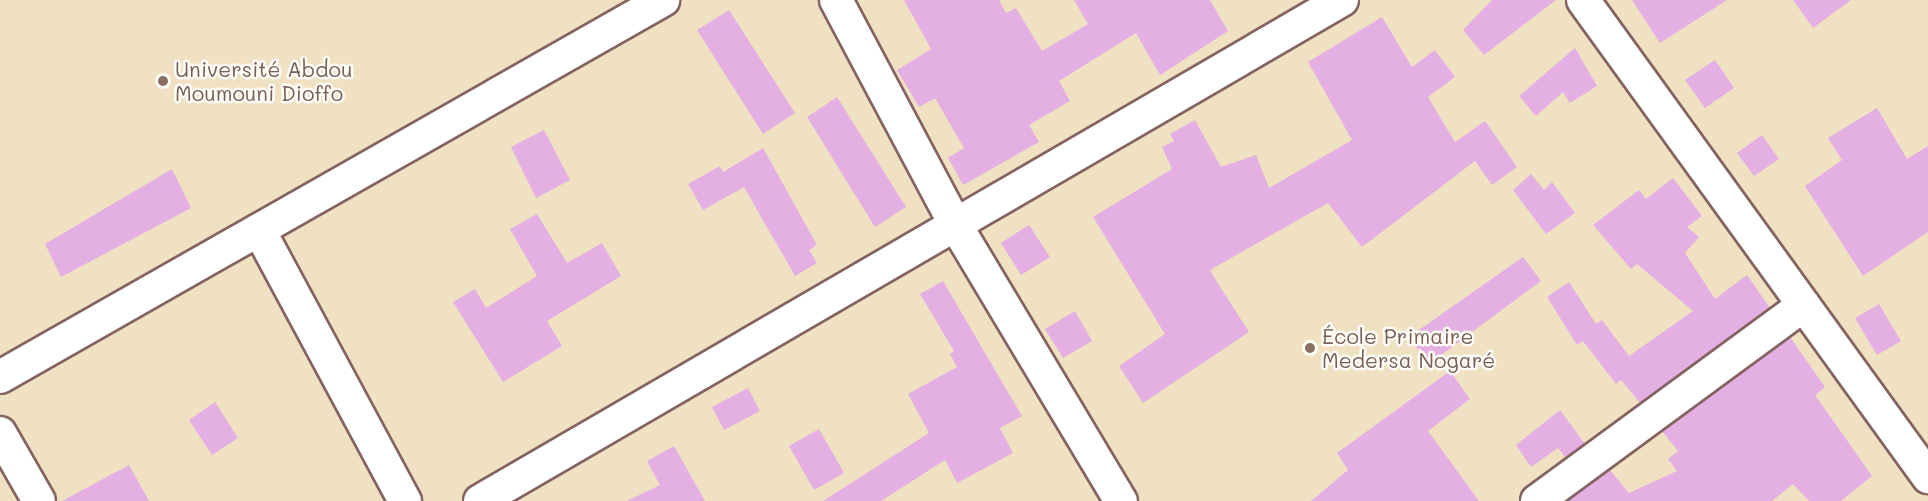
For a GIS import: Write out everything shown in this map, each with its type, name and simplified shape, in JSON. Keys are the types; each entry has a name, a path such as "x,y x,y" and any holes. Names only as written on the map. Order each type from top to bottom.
{"street":[{"path":"0,377 663,0"},
{"path":"836,0 955,224 1121,501"},
{"path":"480,501 1342,0"},
{"path":"1583,0 1928,477"},
{"path":"259,230 405,501"},
{"path":"1537,501 1804,305"},
{"path":"0,434 39,501"}],"building":[{"path":"904,0 999,0 1006,13 1016,8 1042,51 1088,24 1074,0 1210,0 1228,31 1160,75 1136,33 1059,81 1070,101 1029,125 1039,142 963,185 948,158 964,148 935,98 919,107 897,70 931,49"},
{"path":"1492,0 1556,0 1484,55 1463,30"},
{"path":"1632,0 1727,0 1660,43"},
{"path":"1793,0 1851,0 1813,28"},
{"path":"729,10 795,113 763,134 697,30"},
{"path":"1382,17 1412,67 1435,50 1455,77 1428,97 1455,142 1485,121 1517,167 1492,185 1475,161 1362,247 1328,203 1215,267 1210,271 1249,332 1143,403 1119,366 1165,334 1093,217 1172,169 1162,147 1174,141 1170,134 1195,120 1221,167 1256,155 1269,188 1352,140 1308,62"},
{"path":"1575,48 1597,86 1570,103 1563,92 1536,116 1519,96"},
{"path":"1715,60 1734,88 1705,108 1685,80"},
{"path":"837,97 906,207 875,227 807,117"},
{"path":"1877,108 1907,159 1928,146 1928,232 1863,276 1805,186 1842,160 1828,138"},
{"path":"544,130 570,180 536,198 511,147"},
{"path":"1762,135 1779,159 1754,176 1737,153"},
{"path":"763,148 817,245 809,250 817,263 795,276 744,187 703,210 688,184 720,166 723,172"},
{"path":"172,169 191,208 61,277 45,244"},
{"path":"1531,174 1544,190 1552,182 1575,213 1546,234 1513,190"},
{"path":"1673,178 1702,216 1687,227 1699,237 1685,253 1715,299 1747,275 1770,308 1640,403 1621,380 1616,384 1583,341 1577,345 1547,297 1569,282 1596,324 1602,320 1629,356 1693,311 1637,264 1631,269 1593,225 1639,190 1646,199"},
{"path":"537,214 567,263 602,243 621,276 547,321 562,346 503,382 453,302 475,289 486,308 537,276 510,229"},
{"path":"1029,225 1050,257 1021,275 1001,243"},
{"path":"1523,257 1541,281 1429,364 1409,337"},
{"path":"943,281 1022,416 1000,428 1013,453 957,483 945,460 881,501 823,501 929,433 908,394 957,367 950,354 954,351 920,294"},
{"path":"1879,304 1901,341 1877,355 1855,318"},
{"path":"1075,311 1092,341 1063,358 1045,329"},
{"path":"1790,337 1825,387 1815,395 1872,476 1841,501 1809,501 1793,484 1772,501 1567,501 1610,470 1629,493 1677,471 1668,459 1678,451 1662,431"},
{"path":"1450,371 1470,399 1428,431 1479,501 1311,501 1348,470 1337,453"},
{"path":"748,388 760,411 724,430 712,407"},
{"path":"215,402 238,438 212,455 189,420"},
{"path":"1560,410 1585,444 1566,458 1558,448 1531,467 1516,445"},
{"path":"819,429 844,473 814,490 789,446"},
{"path":"674,446 705,501 627,501 660,485 647,461"},
{"path":"129,465 149,501 62,501"}],"place":[{"name":"Université Abdou Moumouni Dioffo","path":"163,81"},
{"name":"École Primaire Medersa Nogaré","path":"1310,348"}]}
